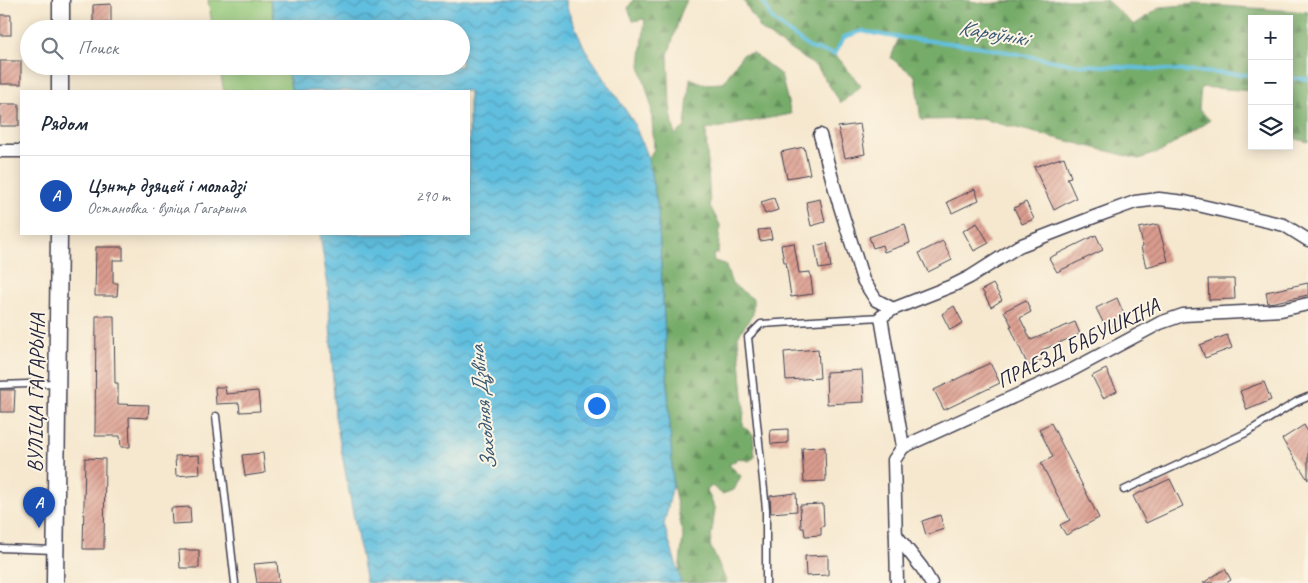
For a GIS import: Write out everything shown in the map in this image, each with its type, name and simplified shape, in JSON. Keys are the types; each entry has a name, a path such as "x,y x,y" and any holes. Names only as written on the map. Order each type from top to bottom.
{"main road":[{"path":"61,0 61,20"},
{"path":"60,75 60,90"},
{"name":"ВУЛІЦА ГАГАРЫНА","path":"55,583 59,235"}],"street":[{"path":"820,135 863,280 876,300 893,309"},
{"path":"0,150 20,151"},
{"path":"898,583 894,460 903,447 881,317 893,309 970,277 1019,246 1135,202 1159,199 1185,202 1284,225 1308,240"},
{"name":"ПРАЕЗД БАБУШКІНА","path":"903,447 1070,370 1160,323 1183,315 1281,310 1308,304"},
{"path":"896,535 922,568 930,583"}],"lane":[{"path":"766,583 766,509 748,337 761,324 881,317"},
{"path":"0,385 58,382"},
{"path":"1124,490 1246,433 1296,402 1308,397"},
{"path":"216,416 235,583"},
{"path":"0,548 56,550"}],"green space":[{"path":"208,0 270,0 275,20 211,20"},
{"path":"633,0 687,0 668,55 670,106 675,135 685,127 690,78 704,84 723,83 743,54 753,53 781,75 791,114 706,130 710,206 720,225 718,253 713,255 714,261 725,264 732,284 753,299 753,314 738,336 744,407 743,426 753,435 755,457 749,461 739,458 729,465 741,476 734,490 722,494 712,486 707,490 715,509 710,545 727,583 681,583 679,573 683,536 673,484 658,209 648,159 654,149 651,105 640,66 645,19 633,21 628,8"},
{"path":"743,0 964,0 988,4 1020,0 1106,0 1134,25 1161,7 1195,4 1308,12 1308,142 1293,138 1293,15 1248,15 1248,91 1201,87 1199,110 1210,120 1164,150 1139,159 981,119 921,120 915,76 891,58 899,37 862,31 844,37 835,54 861,86 841,103 817,67 762,31"},
{"path":"221,75 288,75 292,90 224,90"}],"water":[{"name":"Заходняя Дзвіна","path":"270,0 565,0 585,49 634,123 648,159 658,209 673,484 664,525 681,583 366,583 335,416 328,286 320,235 470,235 470,90 292,90 288,75 470,75 470,20 275,20"}],"building":[{"path":"111,4 111,20 93,20 93,5"},
{"path":"0,15 11,15 11,35 0,35"},
{"path":"0,61 20,61 21,84 0,84"},
{"path":"0,104 19,104 19,126 0,126"},
{"path":"860,124 865,154 845,158 838,127"},
{"path":"804,147 810,174 787,178 781,152"},
{"path":"1064,157 1071,177 1067,178 1076,198 1054,210 1034,167"},
{"path":"975,189 979,200 952,213 947,202"},
{"path":"774,198 778,210 765,214 761,202"},
{"path":"820,199 825,222 811,226 806,202"},
{"path":"1026,202 1034,219 1022,224 1014,208"},
{"path":"977,223 989,243 974,251 963,231"},
{"path":"905,224 910,243 884,252 882,245 873,248 869,237"},
{"path":"1158,224 1168,261 1146,267 1139,228"},
{"path":"770,229 772,239 760,241 758,230"},
{"path":"1096,235 1103,250 1057,272 1049,258"},
{"path":"943,241 952,260 928,272 919,253"},
{"path":"794,243 799,273 810,272 813,294 791,297 786,262 784,262 781,245"},
{"path":"827,243 831,267 819,269 815,246"},
{"path":"96,247 123,247 123,260 113,260 113,283 118,283 117,296 95,296"},
{"path":"1208,279 1234,279 1235,299 1209,300"},
{"path":"1308,283 1308,295 1268,303 1266,292"},
{"path":"993,284 1002,300 991,307 982,290"},
{"path":"1117,298 1126,319 1106,328 1096,308"},
{"path":"1026,300 1031,312 1020,318 1031,340 1075,322 1080,334 1042,350 1046,358 1028,366 1004,311"},
{"path":"954,306 963,323 950,330 942,314"},
{"path":"96,316 114,316 115,383 118,383 118,404 149,405 148,418 129,417 130,447 121,447 120,436 95,436"},
{"path":"1227,335 1232,348 1205,358 1200,345"},
{"path":"818,349 820,378 786,380 784,352"},
{"path":"990,363 1000,383 944,410 934,390"},
{"path":"1106,369 1117,391 1103,398 1092,376"},
{"path":"862,370 864,402 827,404 826,372"},
{"path":"1264,382 1271,400 1247,410 1240,391"},
{"path":"215,387 225,387 226,394 258,391 260,411 240,412 239,403 216,404"},
{"path":"0,390 15,390 14,412 0,412"},
{"path":"1051,423 1099,518 1066,535 1060,525 1070,520 1041,463 1053,457 1039,429"},
{"path":"1304,425 1308,432 1308,480 1282,439"},
{"path":"788,429 788,443 771,444 770,430"},
{"path":"825,447 826,481 804,482 802,448"},
{"path":"263,453 265,473 245,476 242,455"},
{"path":"199,455 200,474 176,476 175,456"},
{"path":"85,458 105,459 104,549 83,549"},
{"path":"1170,479 1183,506 1146,523 1133,496"},
{"path":"796,493 797,511 771,513 770,496"},
{"path":"823,504 824,526 821,527 821,535 805,536 804,528 801,528 800,505"},
{"path":"190,507 191,523 172,524 171,508"},
{"path":"940,515 944,529 926,535 922,521"},
{"path":"179,550 199,550 199,568 180,568"},
{"path":"828,555 828,575 806,576 805,556"},
{"path":"277,562 279,583 257,583 254,564"},
{"path":"1225,569 1231,580 1226,583 1203,583"}],"waterway":[{"name":"Кароўнікі","path":"762,0 773,20 810,48 835,54 844,37 862,31 888,36 976,46 1070,64 1248,75"},
{"name":"Кароўнікі","path":"1293,78 1308,79"}],"place":[{"name":"Цэнтр дзяцей і моладзі","path":"39,528"}]}
